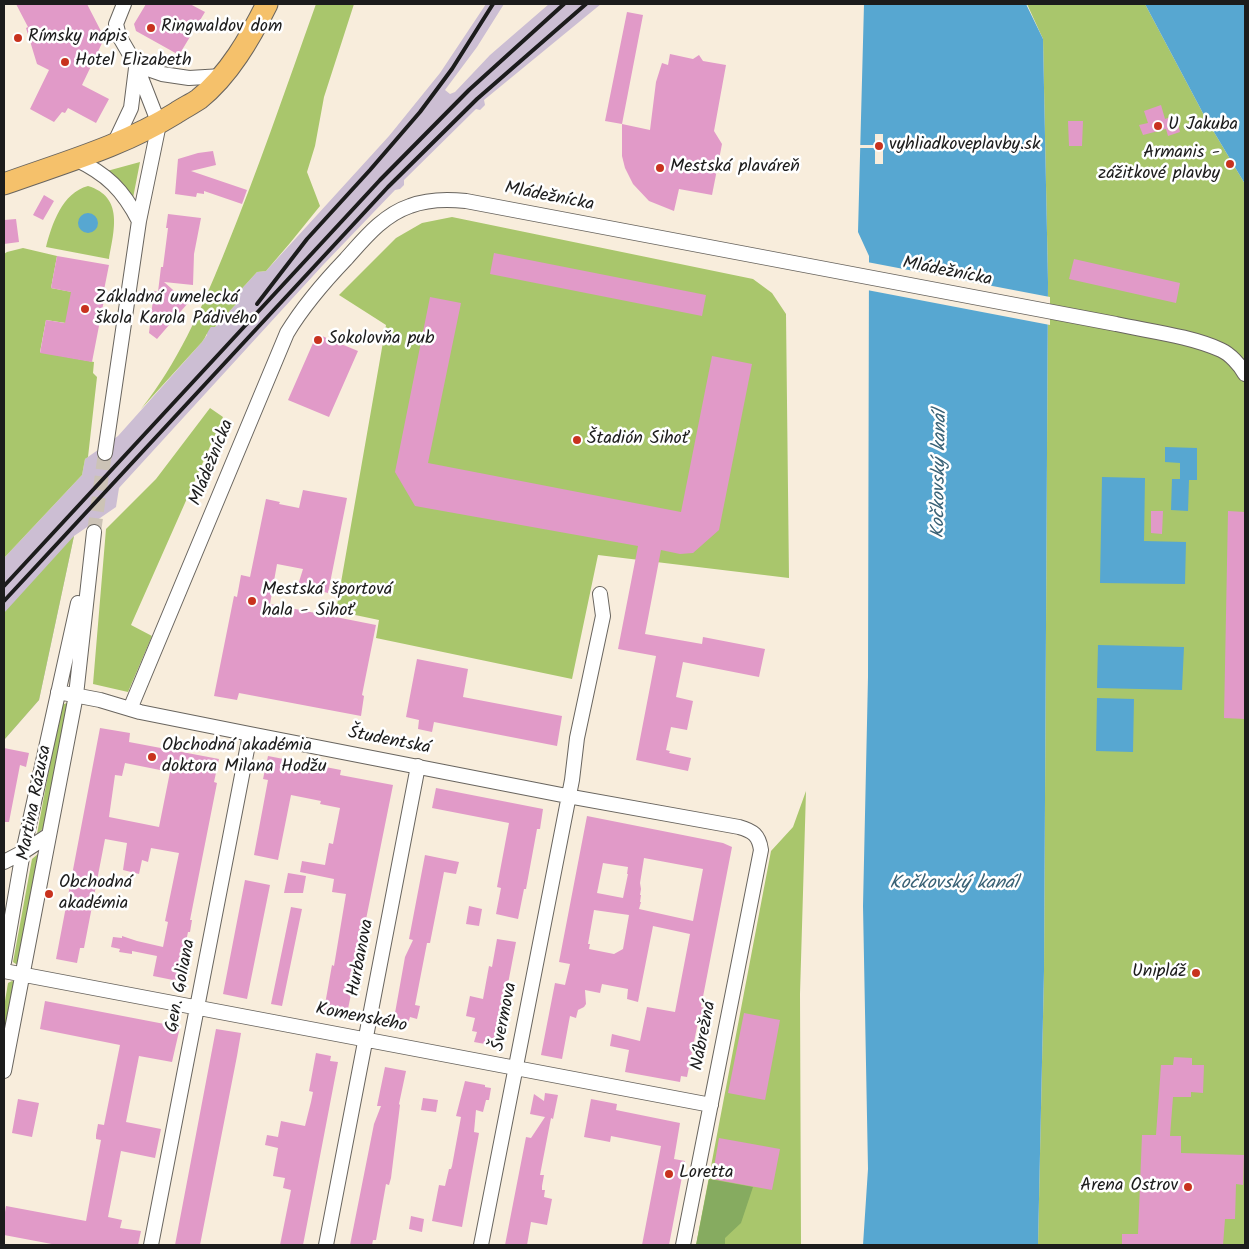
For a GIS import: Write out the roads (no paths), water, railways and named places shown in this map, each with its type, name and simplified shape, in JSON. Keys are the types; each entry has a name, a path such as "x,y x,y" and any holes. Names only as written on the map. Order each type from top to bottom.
{"main road":[{"path":"4,184 114,144 159,124 199,99 222,76 241,52 267,4"}],"street":[{"path":"104,453 139,221 159,124 136,64 119,36 116,24 124,4"},
{"path":"136,64 162,74 189,78 222,76"},
{"path":"114,144 131,108 136,64"},
{"path":"75,159 93,167 112,182 128,201 139,221"},
{"name":"Mládežnícka","path":"130,709 287,334 309,299 370,232 396,212 423,201 466,201 806,264 1200,342 1222,351 1245,374"},
{"name":"Martina Rázusa","path":"4,962 23,852 93,536 76,695 4,1070"},
{"path":"568,796 576,756 577,738 603,616 600,594"},
{"name":"Študentská","path":"58,692 250,734 738,827 748,830 755,835"},
{"name":"Gen. Goliana","path":"151,1245 250,734"},
{"name":"Hurbanova","path":"326,1245 418,766"},
{"name":"Švermova","path":"481,1245 568,796"},
{"path":"4,862 49,835"},
{"name":"Nábrežná","path":"683,1245 761,850 760,840 755,835"},
{"name":"Komenského","path":"4,971 711,1105"}],"water":[{"name":"Kočkovský kanál","path":"864,4 1026,4 1043,39 1048,282 1044,971 1038,1245 863,1245 868,1169 863,906 868,677 869,256 858,232"},
{"path":"1145,4 1245,4 1245,184 1205,117"},
{"path":"88,213 95,216 98,223 95,230 88,233 81,230 78,223 81,216"},
{"path":"1165,447 1197,448 1197,480 1189,480 1188,511 1171,510 1172,479 1180,479 1180,463 1165,462"},
{"path":"1102,477 1145,478 1144,541 1186,542 1185,584 1100,583"},
{"path":"1098,645 1184,647 1182,690 1097,688"},
{"path":"1097,698 1134,699 1133,752 1096,751"}],"tunnel":[{"path":"94,532 105,453"}],"railway":[{"path":"257,304 307,239 420,112 452,69 493,4"},
{"path":"4,586 380,180 469,90 564,4"},
{"path":"4,601 388,187 477,99 586,4"}],"place":[{"name":"Ringwaldov dom","path":"151,28"},
{"name":"Rímsky nápis","path":"18,38"},
{"name":"Hotel Elizabeth","path":"65,62"},
{"name":"U Jakuba","path":"1158,126"},
{"name":"vyhliadkoveplavby.sk","path":"879,146"},
{"name":"Armanis - zážitkové plavby","path":"1230,164"},
{"name":"Mestská plaváreň","path":"660,168"},
{"name":"Základná umelecká škola Karola Pádivého","path":"85,309"},
{"name":"Sokolovňa pub","path":"318,340"},
{"name":"Štadión Sihoť","path":"577,440"},
{"name":"Mestská športová hala - Sihoť","path":"252,601"},
{"name":"Obchodná akadémia doktora Milana Hodžu","path":"152,757"},
{"name":"Obchodná akadémia","path":"49,894"},
{"name":"Unipláž","path":"1196,973"},
{"name":"Loretta","path":"669,1174"},
{"name":"Arena Ostrov","path":"1188,1187"}]}
